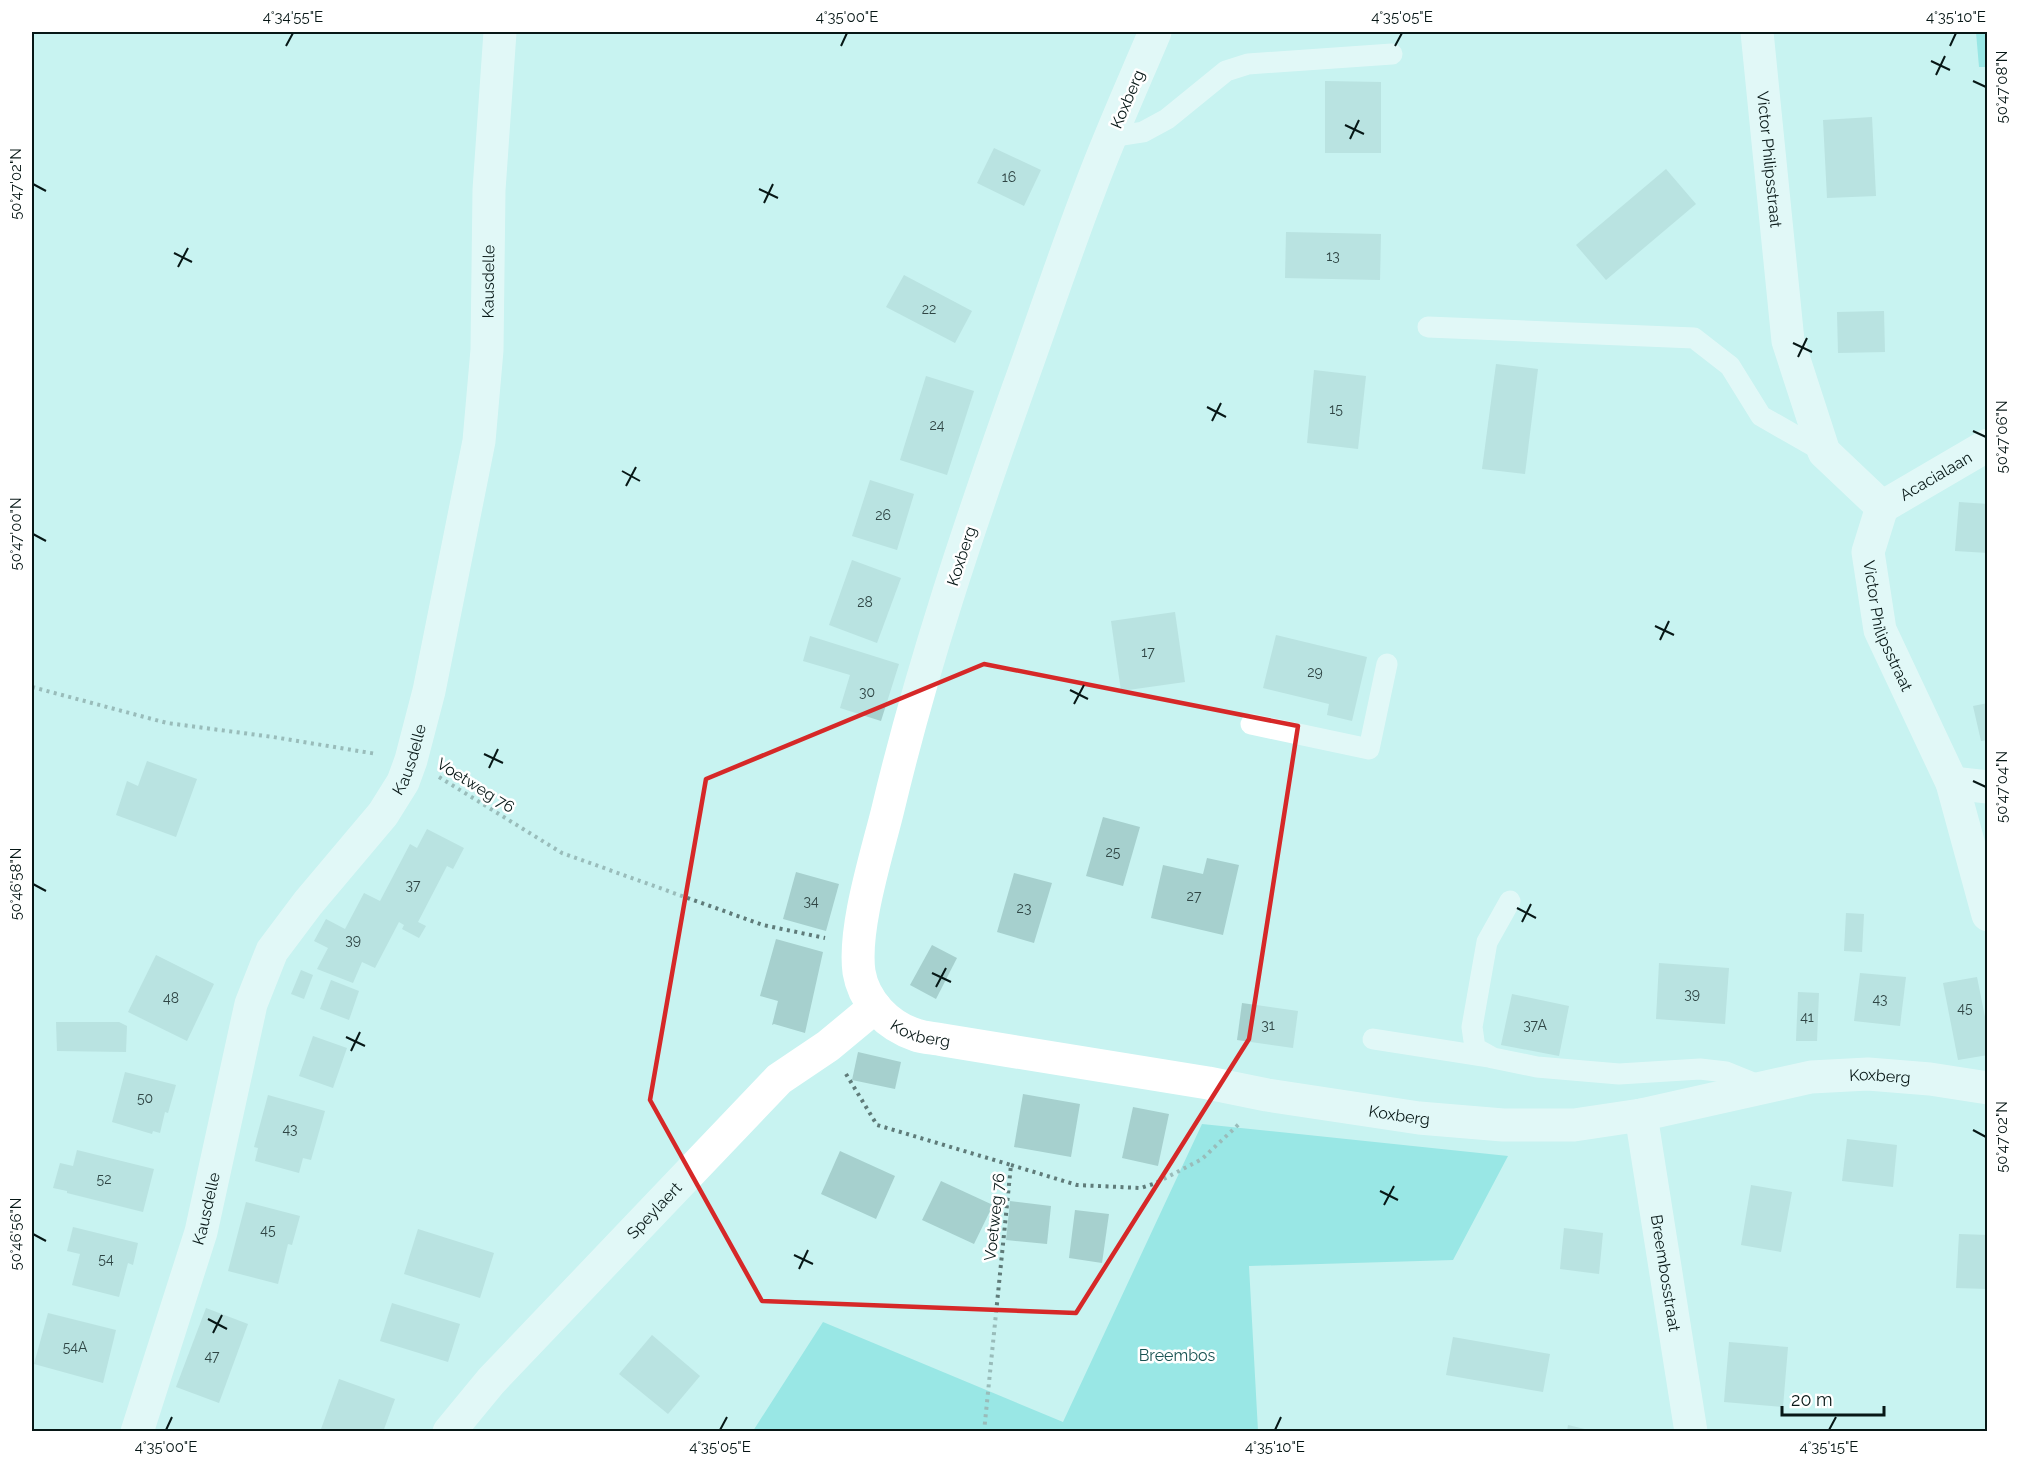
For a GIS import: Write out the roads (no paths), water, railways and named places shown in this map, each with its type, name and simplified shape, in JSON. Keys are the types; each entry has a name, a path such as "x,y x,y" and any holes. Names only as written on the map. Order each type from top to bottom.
{"street":[{"name":"Kausdelle","path":"137,1431 201,1232 251,1004 272,951 308,903 383,814 403,782 429,691 479,441 487,350 489,190 500,32"},
{"name":"Koxberg","path":"1155,32 1090,189 983,488 928,656 905,739 858,945 860,974 875,1007 891,1023 915,1035 1208,1083 1267,1095 1419,1118 1503,1125 1574,1125 1641,1115 1811,1077 1868,1074 1930,1079 1988,1088"},
{"name":"Victor Philipsstraat","path":"1757,32 1788,341 1824,452 1882,507 1868,552 1880,630 1952,783 1988,915"},
{"name":"Acacialaan","path":"1882,507 1988,446"},
{"path":"1952,783 1988,787"},
{"name":"Speylaert","path":"449,1431 491,1382 779,1079 828,1046 875,1007"},
{"name":"Breembosstraat","path":"1641,1115 1691,1431"}],"lane":[{"path":"1112,137 1143,132 1167,119 1226,71 1248,64 1392,54"},
{"path":"1428,327 1694,338 1730,366 1761,416 1824,452"},
{"path":"1251,724 1370,749 1387,664"},
{"path":"1493,1058 1475,1048 1472,1028 1487,942 1510,902"},
{"path":"1373,1039 1538,1067 1619,1074 1700,1069 1726,1072 1765,1088"}],"park label":[{"name":"Breembos","path":"1177,1355"}]}
